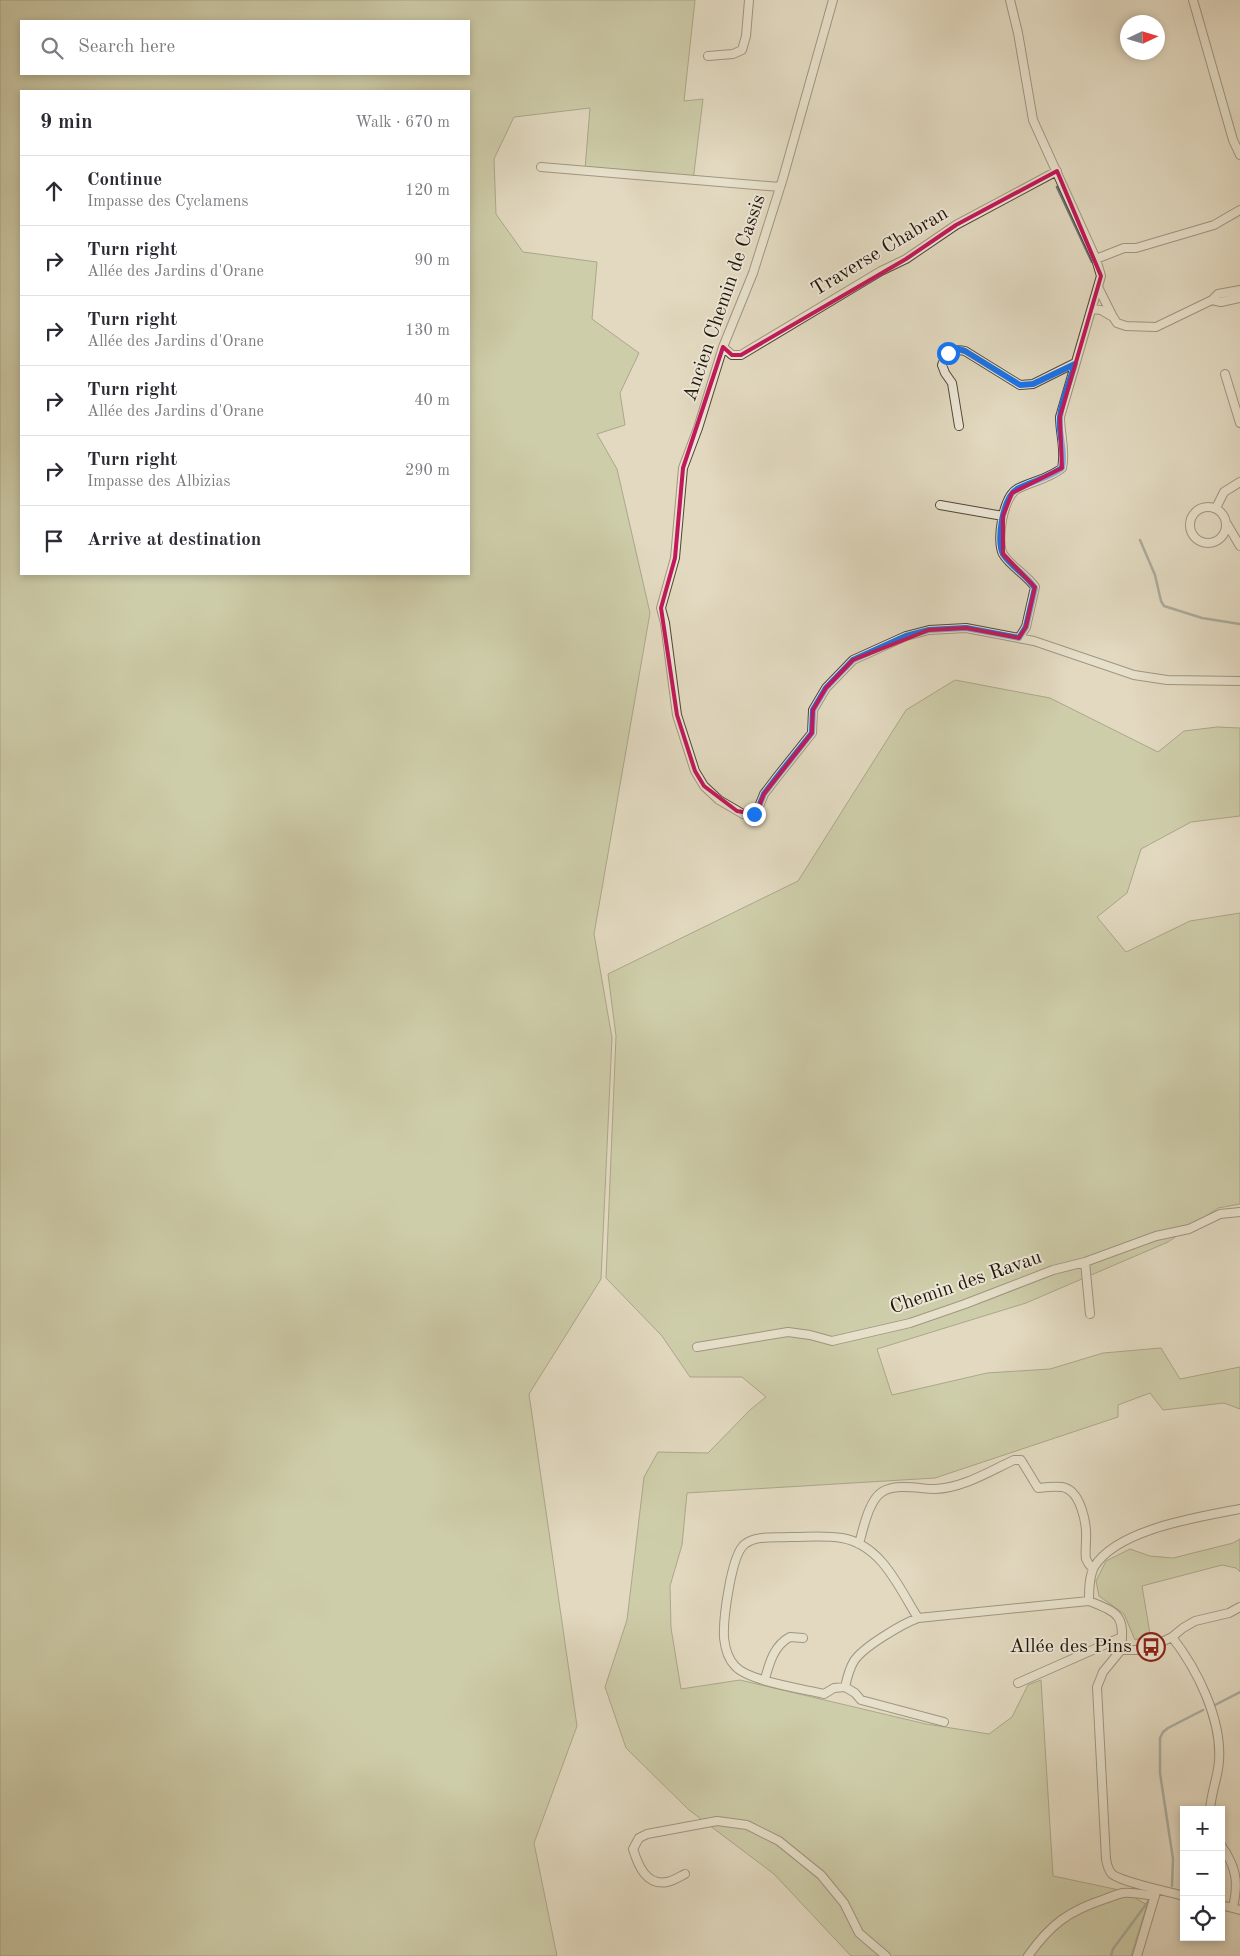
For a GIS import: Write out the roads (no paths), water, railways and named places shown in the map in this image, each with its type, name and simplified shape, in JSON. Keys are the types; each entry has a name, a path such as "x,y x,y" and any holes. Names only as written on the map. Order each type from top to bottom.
{"street":[{"path":"708,56 733,54 742,50 746,36 748,0"},
{"name":"Ancien Chemin de Cassis","path":"833,0 780,187 753,273 723,347 698,428 683,468 675,558 661,608 665,623 677,715 695,771 704,786 714,795 744,814 754,814 768,788 812,733 813,710 826,688 853,660 906,636 929,630 966,628 1019,638"},
{"path":"1010,0 1018,33 1032,120 1096,259 1101,276 1060,417 1060,433 1065,457 1062,468 1054,474 1012,493 1003,516 1000,542 1003,554 1035,588 1026,627 1019,638 1034,641 1134,675 1167,680 1240,681"},
{"path":"1193,0 1233,140 1240,155"},
{"path":"541,167 780,187"},
{"name":"Traverse Chabran","path":"723,347 732,355 741,355 881,271 906,259 956,225 1057,171"},
{"path":"1096,259 1124,248 1136,248 1214,225 1240,210"},
{"path":"1098,287 1117,322 1126,326 1156,327 1212,300 1218,294 1240,290"},
{"path":"1212,300 1221,302 1240,298"},
{"path":"1092,309 1101,310 1113,317"},
{"path":"959,426 952,383 942,365 948,353 958,349 965,351 1020,385 1033,384 1075,364"},
{"path":"1225,374 1240,423"},
{"path":"1216,508 1224,492 1240,482"},
{"path":"940,506 1003,516"},
{"path":"1227,524 1222,537 1211,543 1198,540 1193,536 1190,523 1196,511 1209,507 1216,508 1221,512 1240,546"},
{"name":"Chemin des Ravau","path":"697,1347 788,1332 832,1341 910,1323 1053,1270 1085,1262 1156,1236 1189,1229 1220,1214 1240,1212"},
{"path":"1085,1262 1090,1314"},
{"path":"859,1544 868,1511 881,1492 893,1488 937,1489 955,1486 1014,1460 1021,1460 1038,1488 1062,1486 1070,1489 1079,1503 1084,1518 1086,1557 1093,1569"},
{"path":"1089,1601 1093,1569 1113,1549 1132,1537 1182,1521 1240,1509"},
{"path":"918,1618 885,1565 874,1553 859,1544 844,1538 825,1536 759,1538 747,1542 739,1549 734,1561 730,1578 724,1636 727,1652 733,1665 745,1674 824,1694 834,1688 845,1687 855,1693 861,1700 944,1722"},
{"path":"845,1687 849,1671 855,1659 869,1646 903,1623 918,1618 1089,1601 1112,1610 1120,1620 1121,1650 1103,1672 1097,1687 1106,1859 1109,1869 1114,1876 1156,1893"},
{"path":"1121,1650 1145,1650 1172,1637 1183,1628 1195,1622 1229,1613 1240,1607"},
{"path":"1018,1682 1122,1636"},
{"path":"765,1680 770,1660 779,1646 790,1637 803,1638"},
{"path":"1172,1637 1193,1668 1216,1723 1219,1761 1211,1806"},
{"path":"685,1874 666,1883 650,1880 638,1865 633,1849 638,1838 647,1834 717,1821 747,1825 779,1841 821,1875 844,1903 859,1933 886,1956"},
{"path":"1225,1851 1234,1866 1237,1909"},
{"path":"1028,1956 1039,1940 1058,1920 1096,1902 1123,1893 1180,1896"},
{"path":"1137,1956 1156,1893"}],"waterway":[{"path":"1057,187 1092,262"},
{"path":"1140,540 1155,575 1164,606 1202,618 1240,624"},
{"path":"1215,1705 1240,1692"},
{"path":"1172,1886 1173,1859 1160,1773 1160,1738 1168,1728 1203,1710"},
{"path":"1111,1956 1113,1949 1150,1899"}],"place":[{"name":"Allée des Pins","path":"1151,1647"}]}
